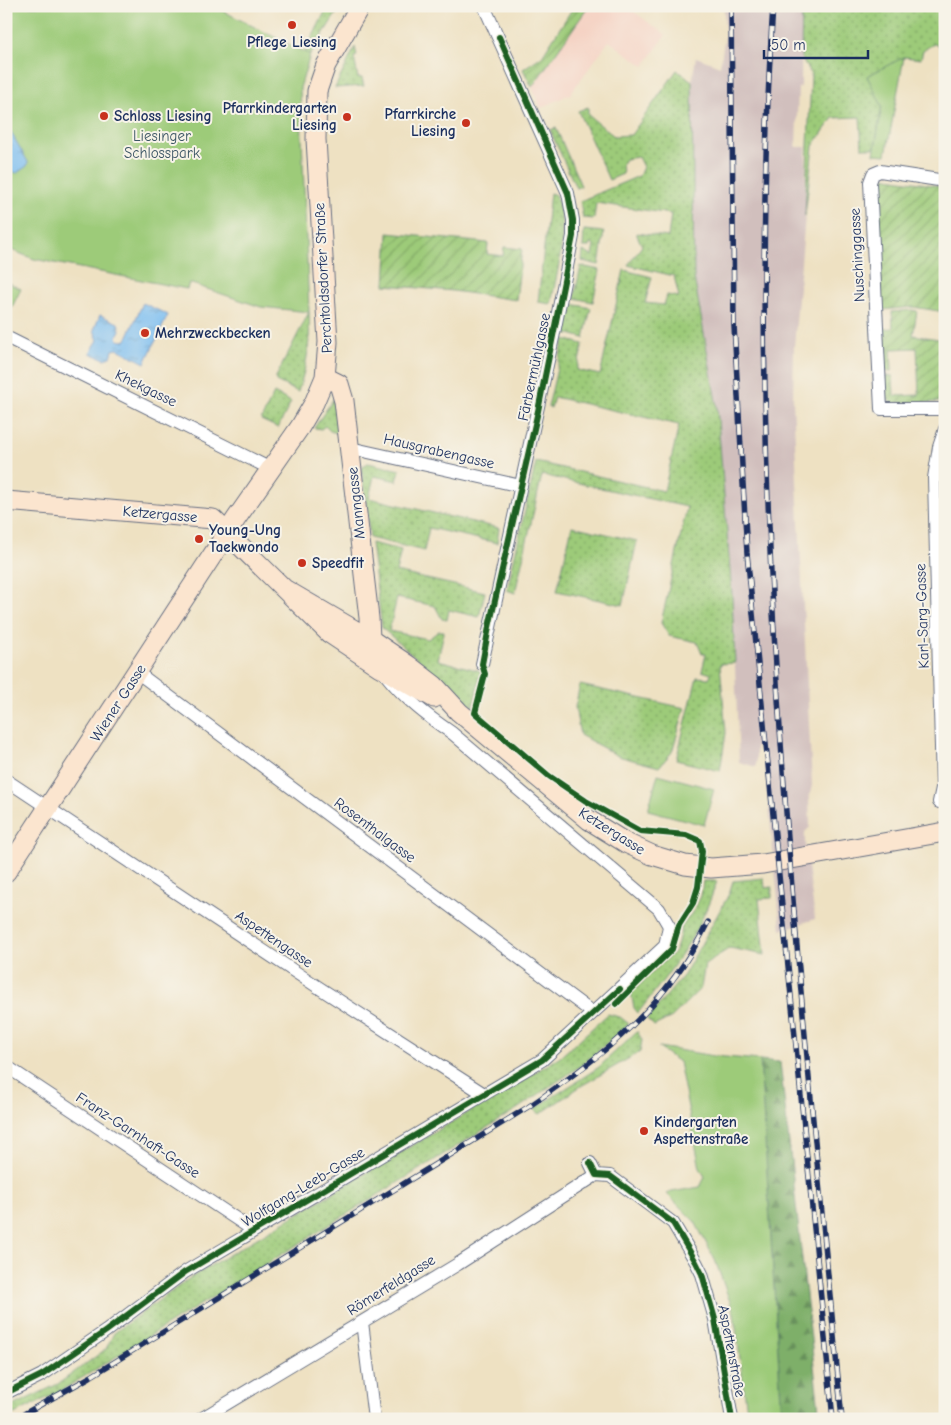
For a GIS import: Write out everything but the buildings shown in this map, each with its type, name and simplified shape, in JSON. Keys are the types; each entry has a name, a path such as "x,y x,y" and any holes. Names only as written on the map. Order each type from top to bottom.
{"main road":[{"name":"Perchtoldsdorfer Straße","path":"228,532 307,414 325,377 328,342 316,139 317,91 326,64 360,6"},
{"name":"Manngasse","path":"325,377 334,381 340,390 350,448 365,646"},
{"name":"Ketzergasse","path":"6,501 214,519 286,590 365,646 434,686 459,712 589,820 626,844 652,855 685,865 711,868 763,864 945,832"},
{"name":"Wiener Gasse","path":"6,872 138,673 228,532"},
{"name":"Ketzergasse","path":"365,646 380,667 459,712"}],"street":[{"name":"Färbermühlgasse","path":"482,664 572,248 573,220 571,202 561,176 484,6"},
{"name":"Nuschinggasse","path":"945,181 880,171 871,178 881,409 945,409"},
{"name":"Khekgasse","path":"6,337 271,469"},
{"name":"Karl-Sarg-Gasse","path":"939,802 942,780 941,594 934,478 939,447 945,429"},
{"name":"Hausgrabengasse","path":"350,448 521,486"},
{"name":"Ketzergasse","path":"380,667 406,698 452,733 659,909 669,926"},
{"name":"Rosenthalgasse","path":"138,673 593,1013"},
{"name":"Aspettengasse","path":"6,780 320,989 484,1094"},
{"name":"Wolfgang-Leeb-Gasse","path":"6,1393 42,1375 106,1332 185,1272 542,1060 661,950 667,940 669,926"},
{"name":"Franz-Garnhaft-Gasse","path":"6,1066 253,1230"},
{"path":"590,1163 596,1175"},
{"name":"Römerfeldgasse","path":"201,1419 362,1322 596,1175"},
{"name":"Aspettenstraße","path":"596,1175 610,1176 673,1223 696,1262 702,1274 715,1319 732,1419"},
{"path":"362,1322 374,1419"}],"shaded area":[{"path":"589,6 626,6 666,35 644,66 609,41 570,94 541,108 532,87"},
{"path":"724,6 802,6 801,87 798,88 796,147 806,147 805,216 794,346 793,401 812,785 809,799 810,827 805,832 805,844 815,919 781,930 763,747 756,746 756,767 739,762 732,596 717,407 694,277 692,81 696,57 720,66 725,36"}],"green space":[{"name":"Liesinger Schlosspark","path":"6,6 213,6 310,55 300,88 309,312 261,307 189,283 187,289 34,259 6,248"},
{"path":"328,6 341,6 310,55 305,52"},
{"path":"574,6 589,6 532,87 523,69 542,56"},
{"path":"802,6 945,6 945,10 938,14 945,28 945,48 934,44 923,50 921,59 904,57 882,105 875,148 862,148 860,117 833,118 813,146 805,216 811,75 801,57"},
{"path":"355,47 357,56 354,57 358,78 362,78 364,86 335,88"},
{"path":"904,57 886,155 874,154 882,106 867,76"},
{"path":"677,70 692,81 694,277 717,407 732,595 735,663 720,664 726,733 720,771 676,760 697,677 709,678 711,674 702,671 706,654 702,654 697,642 669,636 661,623 687,507 542,475 515,593 507,590 536,462 664,491 679,425 554,397 551,408 548,407 564,339 583,344 577,370 600,375 624,270 652,277 645,303 664,305 667,295 679,297 674,276 628,265 642,246 636,233 668,237 671,214 596,203 594,219 583,218 580,201 639,176 643,167 638,157 625,159 622,164 623,174 609,180 578,111 588,107 588,115 614,136 631,135"},
{"path":"556,128 581,186 576,188 550,130"},
{"path":"882,177 945,187 945,312 913,307 882,310 876,183"},
{"path":"550,193 556,195 562,222 561,250 551,304 538,302"},
{"path":"584,230 604,232 599,265 582,261 583,251 592,256 594,245 590,244 589,247 583,247"},
{"path":"388,233 488,243 487,254 503,256 504,247 522,249 516,300 453,291 385,285"},
{"path":"581,266 600,270 593,302 574,298"},
{"path":"6,282 21,289 10,311 6,309"},
{"path":"572,304 591,308 584,338 566,333"},
{"path":"917,311 913,335 945,340 945,396 942,402 892,403 887,399 885,376 893,376 894,396 919,395 917,348 891,349 892,371 884,371 883,329 893,328 892,312"},
{"path":"309,312 308,353 298,392 276,381 276,377"},
{"path":"274,393 291,402 278,428 261,420"},
{"path":"334,398 341,434 330,431 325,426 321,429 314,428"},
{"path":"368,463 400,470 397,481 374,476 369,498 499,528 497,543 429,528 424,551 370,538 362,472 363,466"},
{"path":"572,526 637,541 623,605 557,591"},
{"path":"371,543 401,550 396,572 485,592 479,617 449,610 447,620 442,619 435,606 397,598 389,631 428,639 439,631 444,631 438,660 481,671 473,708 382,628"},
{"path":"580,685 685,708 672,752 659,767 618,756 580,735 575,707"},
{"path":"658,774 714,789 704,825 648,810"},
{"path":"764,878 765,888 772,887 772,898 759,899 765,955 730,948 705,964 701,988 672,1017 654,1026 647,1019 684,975 729,894 733,881"},
{"path":"703,881 717,881 702,918 674,966 638,1013 634,1008 631,993 676,950 682,926 694,910 701,896"},
{"path":"608,1014 620,1017 629,1024 583,1064 517,1109 59,1392 6,1418 6,1409 58,1384 106,1349 114,1333 190,1278 559,1058"},
{"path":"637,1031 642,1040 640,1052 581,1086 540,1114 534,1109 599,1067"},
{"path":"659,1047 714,1056 760,1060 782,1419 748,1419 734,1313 715,1260 695,1222 666,1193 700,1187 705,1177 700,1168 679,1062"},
{"path":"760,1060 780,1062 820,1419 782,1419"}],"water":[{"path":"6,124 28,162 27,166 17,173 11,171 6,164"},
{"name":"Mehrzweckbecken","path":"143,303 168,315 145,363 118,349 113,350 111,357 105,359 90,353 98,340 94,330 100,315 118,323 120,330 117,336 118,340 123,341 126,340"}],"railway":[{"path":"731,6 734,326 747,553 833,1419"},
{"path":"773,6 765,183 764,360 769,537 779,714 792,890 842,1419"},
{"path":"15,1419 90,1377 556,1088 607,1048 653,1004 692,952 708,922"}],"cycle path":[{"path":"499,37 568,193 573,220 573,236 538,411 489,627 482,664 485,674 475,713 549,776 586,801 640,831 686,835 700,841 702,851 698,887 693,903 679,925 672,949 616,1004"},
{"path":"6,1393 42,1375 106,1331 185,1272 542,1060 620,989"},
{"path":"590,1163 596,1175 610,1176 673,1223 696,1262 702,1274 715,1319 732,1419"}],"place":[{"name":"Pflege Liesing","path":"292,25"},
{"name":"Schloss Liesing","path":"104,116"},
{"name":"Pfarrkindergarten Liesing","path":"347,117"},
{"name":"Pfarrkirche Liesing","path":"466,123"},
{"name":"Mehrzweckbecken","path":"145,333"},
{"name":"Young-Ung Taekwondo","path":"199,539"},
{"name":"Speedfit","path":"302,563"},
{"name":"Kindergarten Aspettenstraße","path":"644,1131"}]}
